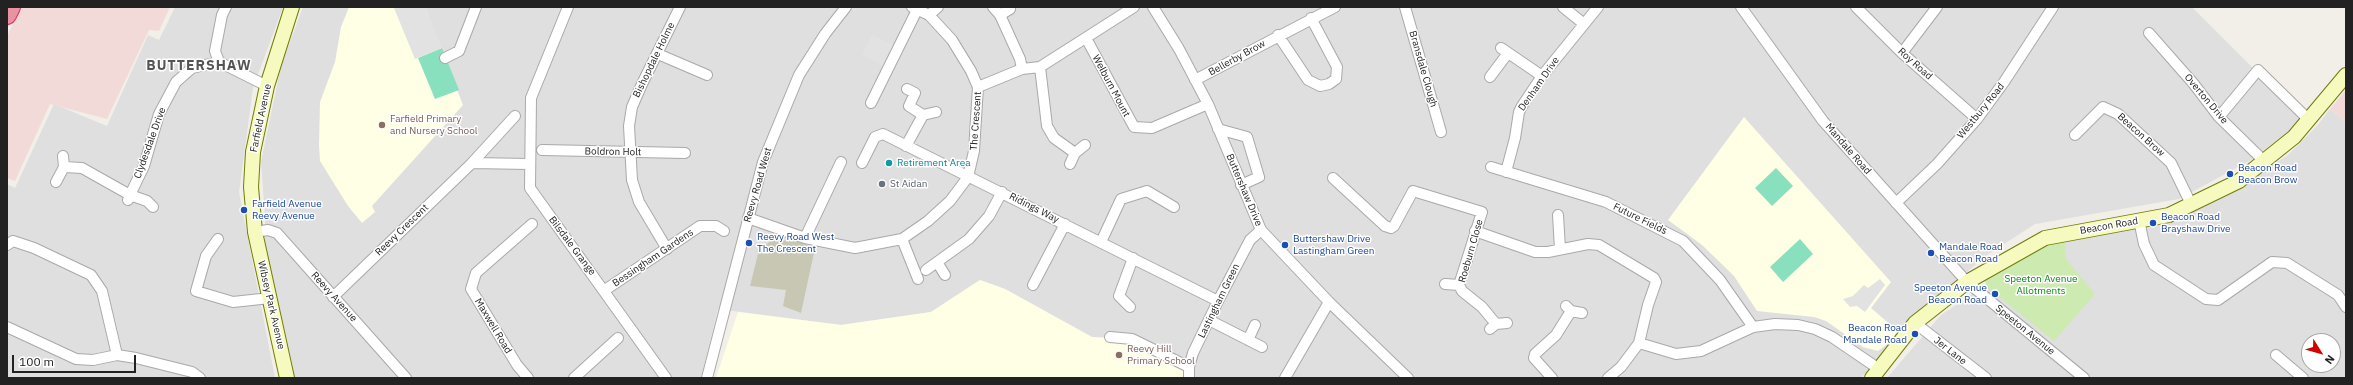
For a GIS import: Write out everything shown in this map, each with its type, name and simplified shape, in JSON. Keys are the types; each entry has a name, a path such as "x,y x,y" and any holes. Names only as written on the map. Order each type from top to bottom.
{"highway":[{"path":"7,15 11,7"}],"main road":[{"name":"Farfield Avenue","path":"255,232 251,188 253,152 267,86 292,7"},
{"name":"Beacon Road","path":"1875,374 1915,323 1967,282 2045,238 2169,215 2239,181 2265,162 2294,137 2346,75"},
{"name":"Wibsey Park Avenue","path":"255,232 287,378"}],"street":[{"path":"226,7 222,15 215,51 219,62 267,86"},
{"path":"445,58 459,51 476,7"},
{"name":"Bilsdale Grange","path":"568,7 531,98 529,164 530,188 605,290 666,378"},
{"name":"Bishopdale Holme","path":"667,249 638,202 632,180 629,152 629,126 632,107 680,7"},
{"name":"Reevy Road West","path":"707,378 763,162 799,75 825,34 846,7"},
{"path":"929,15 938,7"},
{"path":"993,7 1000,15 1022,69"},
{"path":"978,87 1022,69 1040,67 1134,7"},
{"name":"Buttershaw Drive","path":"1153,7 1179,49 1208,104 1261,230 1329,302 1408,378"},
{"name":"Bellerby Brow","path":"1196,80 1278,35 1335,7"},
{"name":"Bransdale Clough","path":"1405,7 1441,132"},
{"path":"1563,7 1584,24"},
{"name":"Denham Drive","path":"1506,172 1515,138 1519,112 1542,76 1598,7"},
{"name":"Mandale Road","path":"1741,7 1823,121 1967,282"},
{"name":"Roy Road","path":"1856,7 1902,53 1976,119"},
{"path":"1902,53 1937,7"},
{"name":"Westbury Road","path":"1896,203 1937,164 1976,119 2004,82 2053,7"},
{"path":"870,103 915,9"},
{"name":"The Crescent","path":"748,218 805,238 855,248 902,239 928,221 950,201 968,177 974,151 978,87 971,71 952,40 929,15 915,9"},
{"path":"1000,15 1010,9"},
{"path":"1278,35 1308,80 1320,86 1329,84 1336,79 1337,67 1312,18"},
{"name":"Overton Drive","path":"2149,33 2193,83 2219,116 2265,162"},
{"name":"Welburn Mount","path":"1086,38 1134,127 1152,128 1208,104"},
{"path":"1490,77 1504,51 1542,76"},
{"path":"658,54 707,75"},
{"name":"Clydesdale Drive","path":"129,198 144,166 159,114 176,82 192,68 219,62"},
{"path":"1040,67 1047,126 1054,138 1075,153"},
{"path":"2219,116 2258,70 2309,120"},
{"path":"907,89 915,93 909,106 923,115 936,112"},
{"name":"Beacon Brow","path":"2075,135 2103,107 2118,114 2171,163 2191,204"},
{"path":"906,146 923,115"},
{"name":"Reevy Crescent","path":"333,297 472,162 516,116"},
{"path":"1218,129 1247,137 1259,177 1241,185"},
{"name":"Ridings Way","path":"862,163 875,137 883,134 1218,301"},
{"path":"1070,164 1075,153 1085,145"},
{"name":"Boldron Holt","path":"542,150 684,153"},
{"path":"56,182 64,167 63,156"},
{"path":"472,162 529,164"},
{"path":"805,238 841,162"},
{"path":"64,167 82,168 129,198 147,201 153,207"},
{"name":"Future Fields","path":"1491,167 1606,202 1683,241 1720,280 1753,327"},
{"name":"Roeburn Close","path":"1333,178 1385,226 1390,228 1394,226 1414,191 1482,212 1459,285 1462,291 1482,308 1493,326 1507,323"},
{"path":"1101,242 1121,199 1147,191 1174,207"},
{"path":"926,270 969,239 989,216 1002,192"},
{"path":"1558,215 1560,249"},
{"path":"2139,220 2144,244 2154,265 2206,299 2218,300 2272,262 2287,263 2342,296 2346,307"},
{"name":"Maxwell Road","path":"528,378 517,365 471,289 476,273 532,224"},
{"path":"1033,285 1065,224"},
{"name":"Bessingham Gardens","path":"605,290 700,226 716,226 724,231"},
{"name":"Reevy Avenue","path":"255,232 268,230 277,233 406,378"},
{"name":"Lastingham Green","path":"1189,378 1189,367 1218,301 1250,240 1261,230"},
{"path":"1475,231 1535,252 1588,244 1599,244 1654,278 1656,282 1648,305 1639,343 1621,367 1608,378"},
{"path":"218,239 206,256 196,291 233,302 270,298"},
{"path":"902,239 918,279"},
{"path":"7,245 13,241 34,248 91,275 102,292 117,355"},
{"path":"1130,307 1119,296 1133,258"},
{"path":"937,262 945,275"},
{"name":"Speeton Avenue","path":"1967,282 2084,378"},
{"path":"1445,284 1459,285"},
{"path":"1285,378 1329,302"},
{"path":"1552,378 1534,358 1535,354 1556,335 1569,309 1582,313"},
{"path":"1209,320 1262,347"},
{"name":"Jer Lane","path":"1915,323 1986,378"},
{"path":"1639,343 1676,354 1701,351 1753,327 1775,324 1798,325 1815,329 1832,337 1875,374"},
{"path":"1248,340 1256,325"},
{"path":"7,327 76,359 93,360 117,355 192,372 200,378"},
{"path":"1110,337 1132,339 1189,367"},
{"path":"574,378 618,338"},
{"path":"2276,356 2303,378"}],"shaded area":[{"path":"21,7 170,7 159,31 149,30 107,119 50,104 15,181 7,178 7,37"},
{"path":"175,7 283,7 253,88 239,192 275,378 7,378 7,184 15,188 54,104 107,126 148,35 159,40"},
{"path":"303,7 2192,7 2304,119 2251,160 2179,199 2035,224 1984,257 1906,326 1861,378 1195,378 1185,360 1137,337 1092,337 1005,289 980,280 931,312 841,325 718,309 701,378 294,378 265,244 265,217 261,162 281,66"},
{"name":"Farfield Primary and Nursery School","path":"349,7 425,7 463,105 372,206 375,212 362,223 348,206 320,161 319,145 320,102 335,62 341,27"},
{"path":"425,7 442,48 415,59 394,8"},
{"path":"872,35 901,49 891,69 862,55"},
{"path":"2346,90 2346,122 2330,109"},
{"path":"2330,109 2346,122 2346,378 1887,378 1941,315 2044,246 2175,221 2287,156 2317,126"},
{"path":"1744,117 1891,282 1871,308 1898,331 1886,345 1878,351 1863,347 1826,321 1814,317 1757,311 1734,276 1702,245 1668,220"},
{"path":"772,240 797,241 815,248 801,313 783,306 786,290 750,286 759,250"},
{"path":"1880,279 1885,285 1865,312 1857,306 1850,307 1843,299 1853,296 1864,285 1868,288"},
{"path":"980,280 1005,289 1092,337 1126,340 1184,370 1186,378 716,378 738,312 841,325 931,312"}],"green space":[{"path":"442,48 459,90 435,99 418,58"},
{"path":"1776,168 1793,186 1772,206 1755,188"},
{"path":"1800,239 1813,254 1783,282 1770,267"},
{"name":"Speeton Avenue Allotments","path":"2064,239 2066,259 2095,294 2054,341 1987,287 1985,281 2021,255"}],"place":[{"name":"Farfield Primary and Nursery School","path":"382,125"},
{"name":"Retirement Area","path":"889,163"},
{"name":"Beacon Road Beacon Brow","path":"2230,174"},
{"name":"St Aidan","path":"882,184"},
{"name":"Farfield Avenue Reevy Avenue","path":"244,210"},
{"name":"Beacon Road Brayshaw Drive","path":"2153,223"},
{"name":"Reevy Road West The Crescent","path":"749,243"},
{"name":"Buttershaw Drive Lastingham Green","path":"1285,245"},
{"name":"Mandale Road Beacon Road","path":"1931,253"},
{"name":"Speeton Avenue Beacon Road","path":"1995,294"},
{"name":"Beacon Road Mandale Road","path":"1915,334"},
{"name":"Reevy Hill Primary School","path":"1119,355"}],"district":[{"name":"BUTTERSHAW","path":"199,66"}]}
